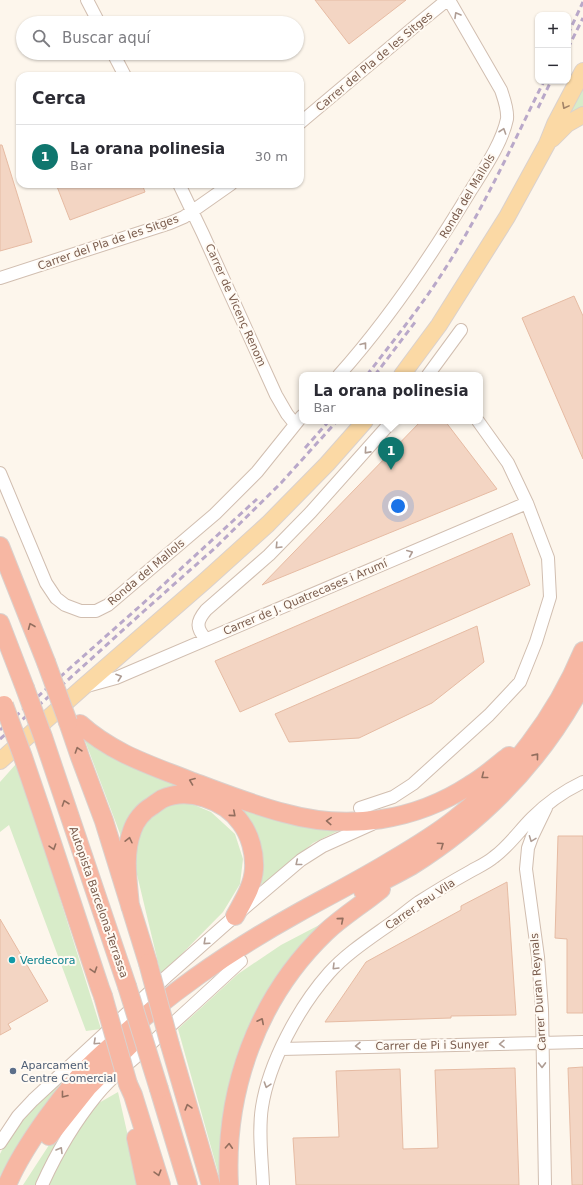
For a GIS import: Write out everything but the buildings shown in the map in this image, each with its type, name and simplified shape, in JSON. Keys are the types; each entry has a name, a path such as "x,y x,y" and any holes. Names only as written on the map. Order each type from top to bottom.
{"highway":[{"path":"0,546 61,702 71,715 74,723 148,963 170,1045 211,1185"},
{"name":"Autopista Barcelona-Terrassa","path":"0,623 43,737 127,986 188,1185"},
{"path":"7,1185 19,1159 79,1077 134,1026 182,987 239,948 433,836 456,819 482,796 503,776 536,734 562,693 583,651"},
{"path":"229,1185 228,1158 230,1125 236,1092 244,1062 252,1042 277,992 300,961 326,933 344,917 409,867 472,822 509,787 550,738 583,683"},
{"path":"2,700 23,757 100,988 104,996 130,1094 161,1185"},
{"path":"74,723 119,752 257,805 284,814 322,820 356,821 382,820 413,812 460,792 536,734"},
{"path":"130,906 127,855 132,830 136,822 152,806 162,799 183,795 197,796 221,805 236,817 242,823 251,844 254,868 252,879 249,890 235,916"},
{"path":"17,1185 32,1158 60,1121 102,1072 177,1004 211,980 290,932 409,867"},
{"path":"130,1094 146,1185"}],"main road":[{"path":"404,372 439,325 500,228 547,144 555,124 583,71"},
{"path":"547,144 567,124 583,115"},
{"path":"567,124 583,121"},
{"path":"0,761 205,582 268,524 327,464 362,424"}],"street":[{"path":"87,0 95,16"},
{"name":"Carrer del Pla de les Sitges","path":"304,119 448,0"},
{"name":"Ronda del Mallols","path":"342,372 405,293 447,230 486,166 503,134 507,118 506,102 501,90 448,0"},
{"path":"117,60 123,72"},
{"name":"Carrer de Vicenç Renom","path":"181,188 276,395 287,414 298,420"},
{"name":"Carrer del Pla de les Sitges","path":"0,278 170,223 184,216 225,188"},
{"path":"434,372 461,330"},
{"path":"418,355 432,372"},
{"name":"Ronda del Mallols","path":"0,473 46,583 56,598 64,605 81,612 96,611 108,605 215,514 258,472 298,420"},
{"path":"206,639 201,634 198,626 200,617 206,610 269,556 311,512 389,424"},
{"path":"360,808 393,797 413,784 490,715 520,682 536,642 550,597 548,558 527,503 508,463 480,424"},
{"name":"Carrer de J. Quatrecases i Arumí","path":"82,688 116,678 527,503"},
{"name":"Carrer Pau Vila","path":"263,1185 260,1128 265,1088 281,1049 296,1020 325,978 339,963 417,903 493,858 505,848 532,818 548,803 564,791 583,782"},
{"name":"Carrer Duran Reynals","path":"545,1185 542,1009 538,957 526,869 527,857 532,837 548,803"},
{"path":"0,1143 18,1116 33,1100 166,977 301,860 323,846 382,820"},
{"path":"42,1185 60,1150 96,1096 241,961"},
{"name":"Carrer de Pi i Sunyer","path":"281,1049 583,1042"}],"green space":[{"path":"583,80 583,109 565,120"},
{"path":"84,738 100,751 162,778 192,788 165,793 122,839"},
{"path":"16,764 29,800 101,1029 86,1031 9,825 0,832 0,782"},
{"path":"187,802 211,812 235,834 243,859 240,884 223,912 161,975 134,862 135,837 146,822 169,805"},
{"path":"237,805 342,829 313,843 267,882 261,884"},
{"path":"325,922 268,989 244,1036 228,1091 222,1141 221,1183 178,1029 238,974 281,945"},
{"path":"96,1052 11,1156 0,1176 0,1154 27,1112 43,1095"},
{"path":"118,1092 139,1185 49,1185 58,1163 81,1124 97,1104"},
{"path":"82,1104 38,1185 23,1185 51,1142"}],"railway":[{"path":"571,28 583,2"},
{"path":"571,42 583,18"},
{"path":"369,372 425,298 471,226 543,84"},
{"path":"538,108 550,84"},
{"path":"377,372 416,321"},
{"path":"305,448 326,424"},
{"path":"0,739 215,548 281,483 334,424"},
{"path":"0,730 139,607 257,499"}],"place":[{"name":"La orana polinesia","path":"391,470"},
{"name":"Verdecora","path":"12,960"},
{"name":"Aparcament Centre Comercial","path":"13,1071"}]}
